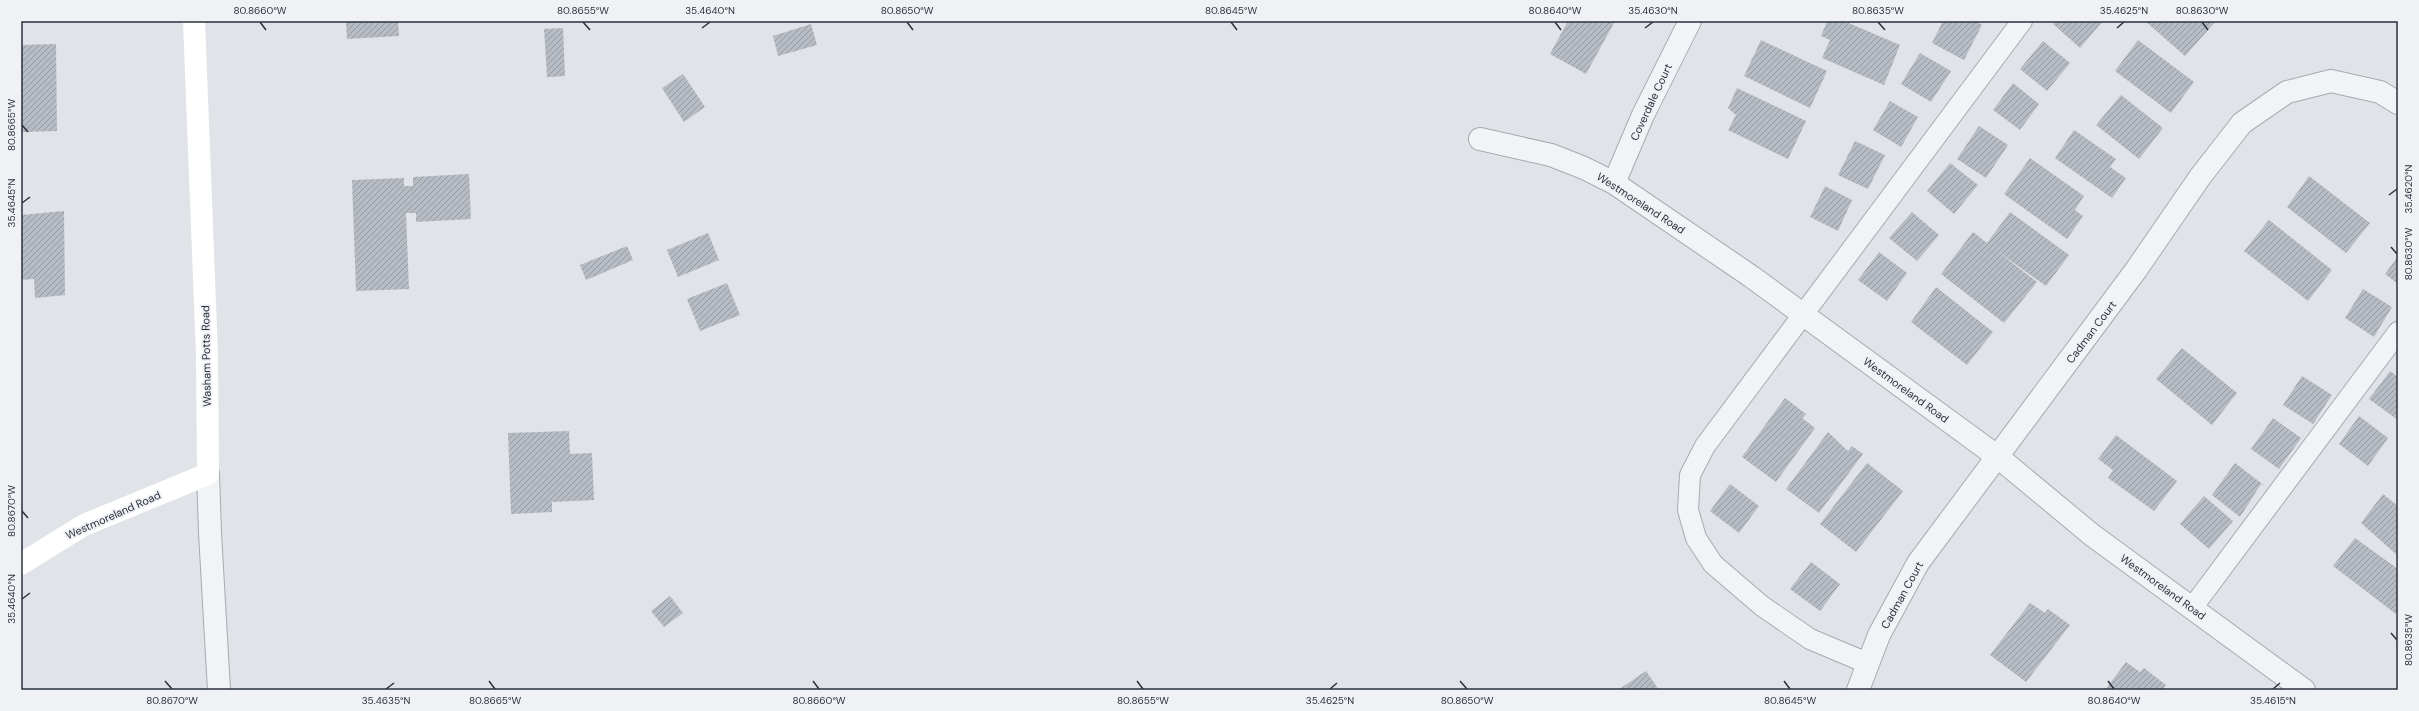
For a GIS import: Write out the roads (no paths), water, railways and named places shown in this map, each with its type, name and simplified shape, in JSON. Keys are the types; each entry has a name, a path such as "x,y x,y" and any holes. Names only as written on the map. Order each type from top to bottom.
{"street":[{"name":"Washam Potts Road","path":"194,21 206,355 210,534 219,690"},
{"name":"Coverdale Court","path":"1614,183 1643,115 1690,21"},
{"name":"Cadman Court","path":"1858,690 1879,635 1918,563 2136,270 2200,177 2242,123 2287,92 2330,81 2380,92 2398,103"},
{"name":"Westmoreland Road","path":"1480,139 1551,155 1584,168 1614,183 1752,277 1998,457 2092,535 2304,690"},
{"name":"Westmoreland Road","path":"21,564 84,525 208,474"}],"lane":[{"path":"1867,664 1810,639 1762,606 1713,564 1696,538 1688,510 1690,475 1705,446 2022,21"},
{"path":"2192,608 2398,332"}]}
